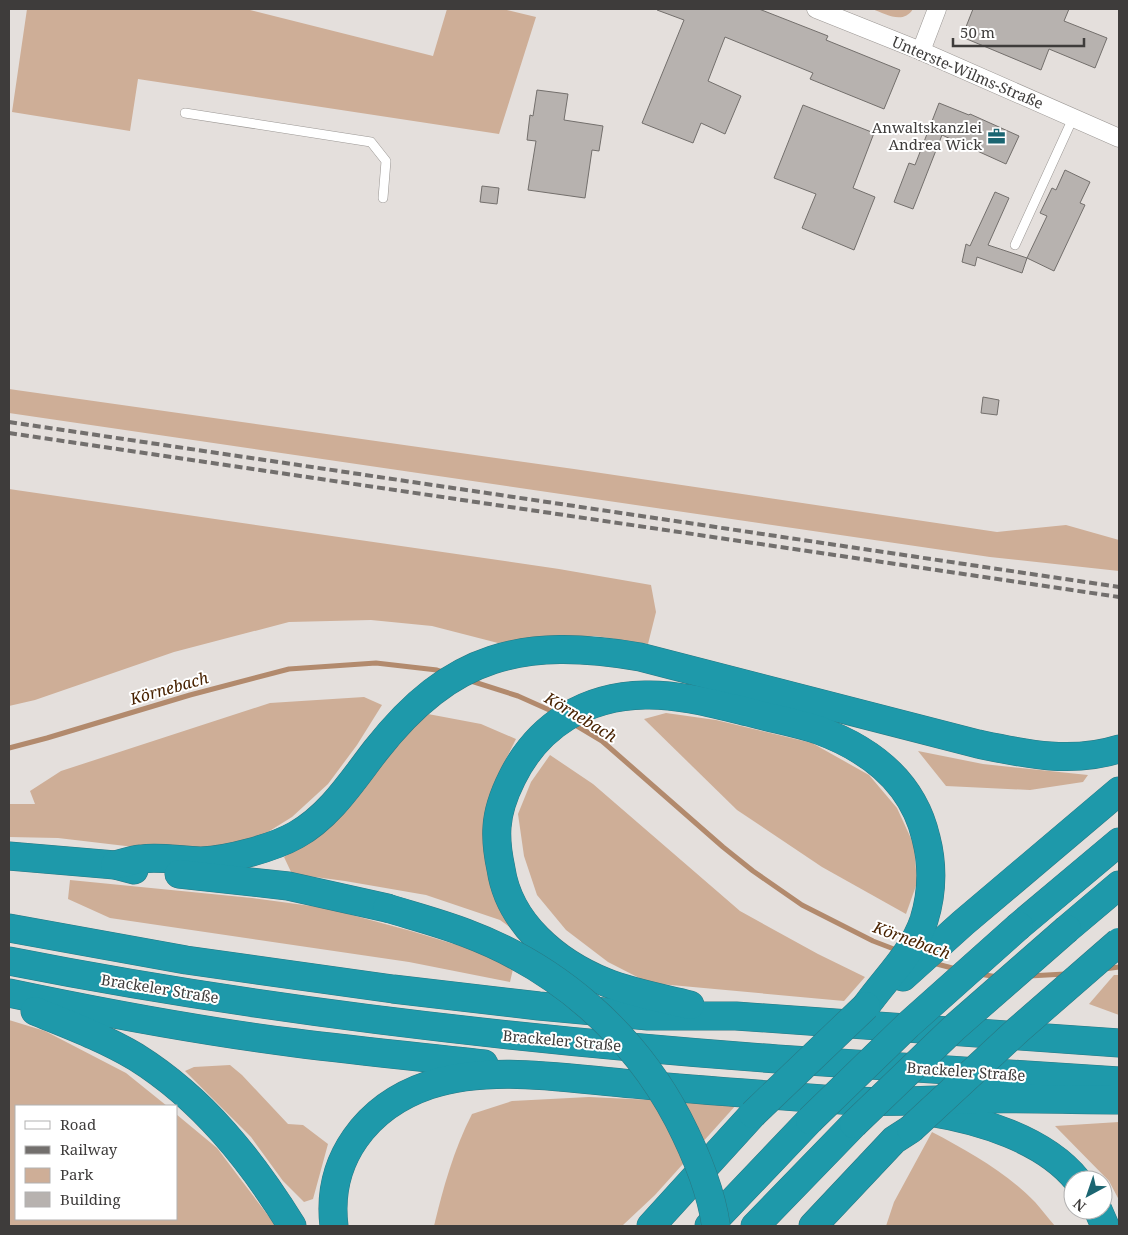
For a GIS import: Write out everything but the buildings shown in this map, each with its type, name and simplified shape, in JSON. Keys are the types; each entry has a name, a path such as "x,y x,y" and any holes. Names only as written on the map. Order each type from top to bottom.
{"highway":[{"path":"115,866 142,859 203,861 274,846 297,835 317,821 335,803 378,747 410,712 451,678 482,663 513,654 538,650 604,651 640,657 968,742 1033,756 1076,757 1119,750"},
{"path":"736,1016 630,990 605,982 580,970 551,950 530,930 513,906 501,874 497,848 500,805 517,768 533,744 568,715 605,700 647,694 720,705 817,730 855,747 873,758 894,776 911,798 922,820 931,869 929,897 923,921 910,949 866,1006"},
{"path":"651,1226 753,1114 866,1006 892,987 963,923 1119,791"},
{"path":"709,1226 810,1120 908,1025 1019,926 1119,842"},
{"path":"9,856 288,886 386,908 468,933 520,958 577,995 612,1026 638,1056 666,1095 687,1136 702,1174 716,1226"},
{"path":"755,1226 856,1113 1119,885"},
{"path":"9,928 186,960 393,989 648,1016 736,1016 1119,1043"},
{"path":"813,1226 894,1140 911,1130 1018,1030 1119,942"},
{"name":"Brackeler Straße","path":"9,961 179,992 388,1022 539,1038 776,1059 1119,1080"},
{"path":"9,993 221,1032 296,1043 484,1064 535,1076"},
{"path":"9,999 100,1038 135,1057 169,1080 206,1112 238,1147 273,1195 292,1226"},
{"path":"334,1226 332,1211 334,1192 345,1155 355,1138 378,1112 406,1094 456,1078 484,1074 535,1076 716,1091 856,1113 961,1117 1000,1129 1039,1149 1066,1170"},
{"path":"856,1113 989,1098 1119,1100"},
{"path":"835,1226 844,1208 901,1146 911,1130"}],"street":[{"name":"Unterste-Wilms-Straße","path":"816,9 921,51 1119,138"},
{"path":"921,51 937,9"}],"lane":[{"path":"185,113 371,142 386,161 383,198"},
{"path":"1015,246 1073,118"}],"green space":[{"path":"27,9 246,9 433,56 447,9 503,9 536,17 499,134 138,79 130,131 12,112"},
{"path":"872,9 913,9 909,14 894,17"},
{"path":"9,389 574,469 997,532 1066,525 1119,540 1119,571 990,557 9,413"},
{"path":"9,489 559,569 651,585 656,612 648,644 595,636 555,636 498,643 432,626 371,620 289,622 174,652 35,700 9,706"},
{"path":"364,697 382,705 357,745 328,784 292,817 255,840 204,849 168,851 58,838 9,837 9,804 35,804 30,791 61,771 270,703"},
{"path":"666,713 716,720 812,743 869,775 897,808 914,845 917,883 906,914 822,867 737,810 644,719"},
{"path":"428,714 481,724 516,739 505,761 507,762 491,805 522,936 500,920 426,895 292,874 284,857 306,843 409,730"},
{"path":"918,751 983,764 1088,775 1083,782 1030,790 946,786"},
{"path":"550,755 593,784 740,911 818,954 865,977 844,1001 649,983 608,962 566,930 537,895 524,856 518,814 531,782"},
{"path":"70,880 252,898 326,908 477,951 513,969 510,982 409,962 110,918 68,899"},
{"path":"1114,975 1119,975 1119,1015 1089,1004"},
{"path":"9,1020 45,1031 126,1073 166,1105 15,1105 15,1220 178,1220 178,1116 217,1148 276,1226 9,1226"},
{"path":"230,1065 242,1075 288,1124 303,1125 328,1144 313,1199 304,1202 283,1181 251,1137 185,1071 194,1067"},
{"path":"589,1097 737,1104 655,1195 622,1226 434,1226 450,1169 472,1114 512,1101"},
{"path":"1119,1122 1119,1200 1113,1189 1113,1170 1098,1170 1055,1126"},
{"path":"932,1132 973,1155 1012,1181 1035,1202 1055,1226 886,1226 894,1202"}],"waterway":[{"name":"Körnebach","path":"9,748 190,695 289,669 376,663 437,670 446,673"},
{"name":"Körnebach","path":"471,681 518,696 556,713"},
{"name":"Körnebach","path":"572,723 602,741 753,871 802,905 873,941 899,951"},
{"name":"Körnebach","path":"933,963 956,969"},
{"name":"Körnebach","path":"1104,969 1119,967"},
{"name":"Körnebach","path":"979,974 998,977"},
{"name":"Körnebach","path":"1029,976 1065,974"}],"railway":[{"path":"9,422 1119,587"},
{"path":"9,433 1119,597"}],"place":[{"name":"Anwaltskanzlei Andrea Wick","path":"996,136"}]}
